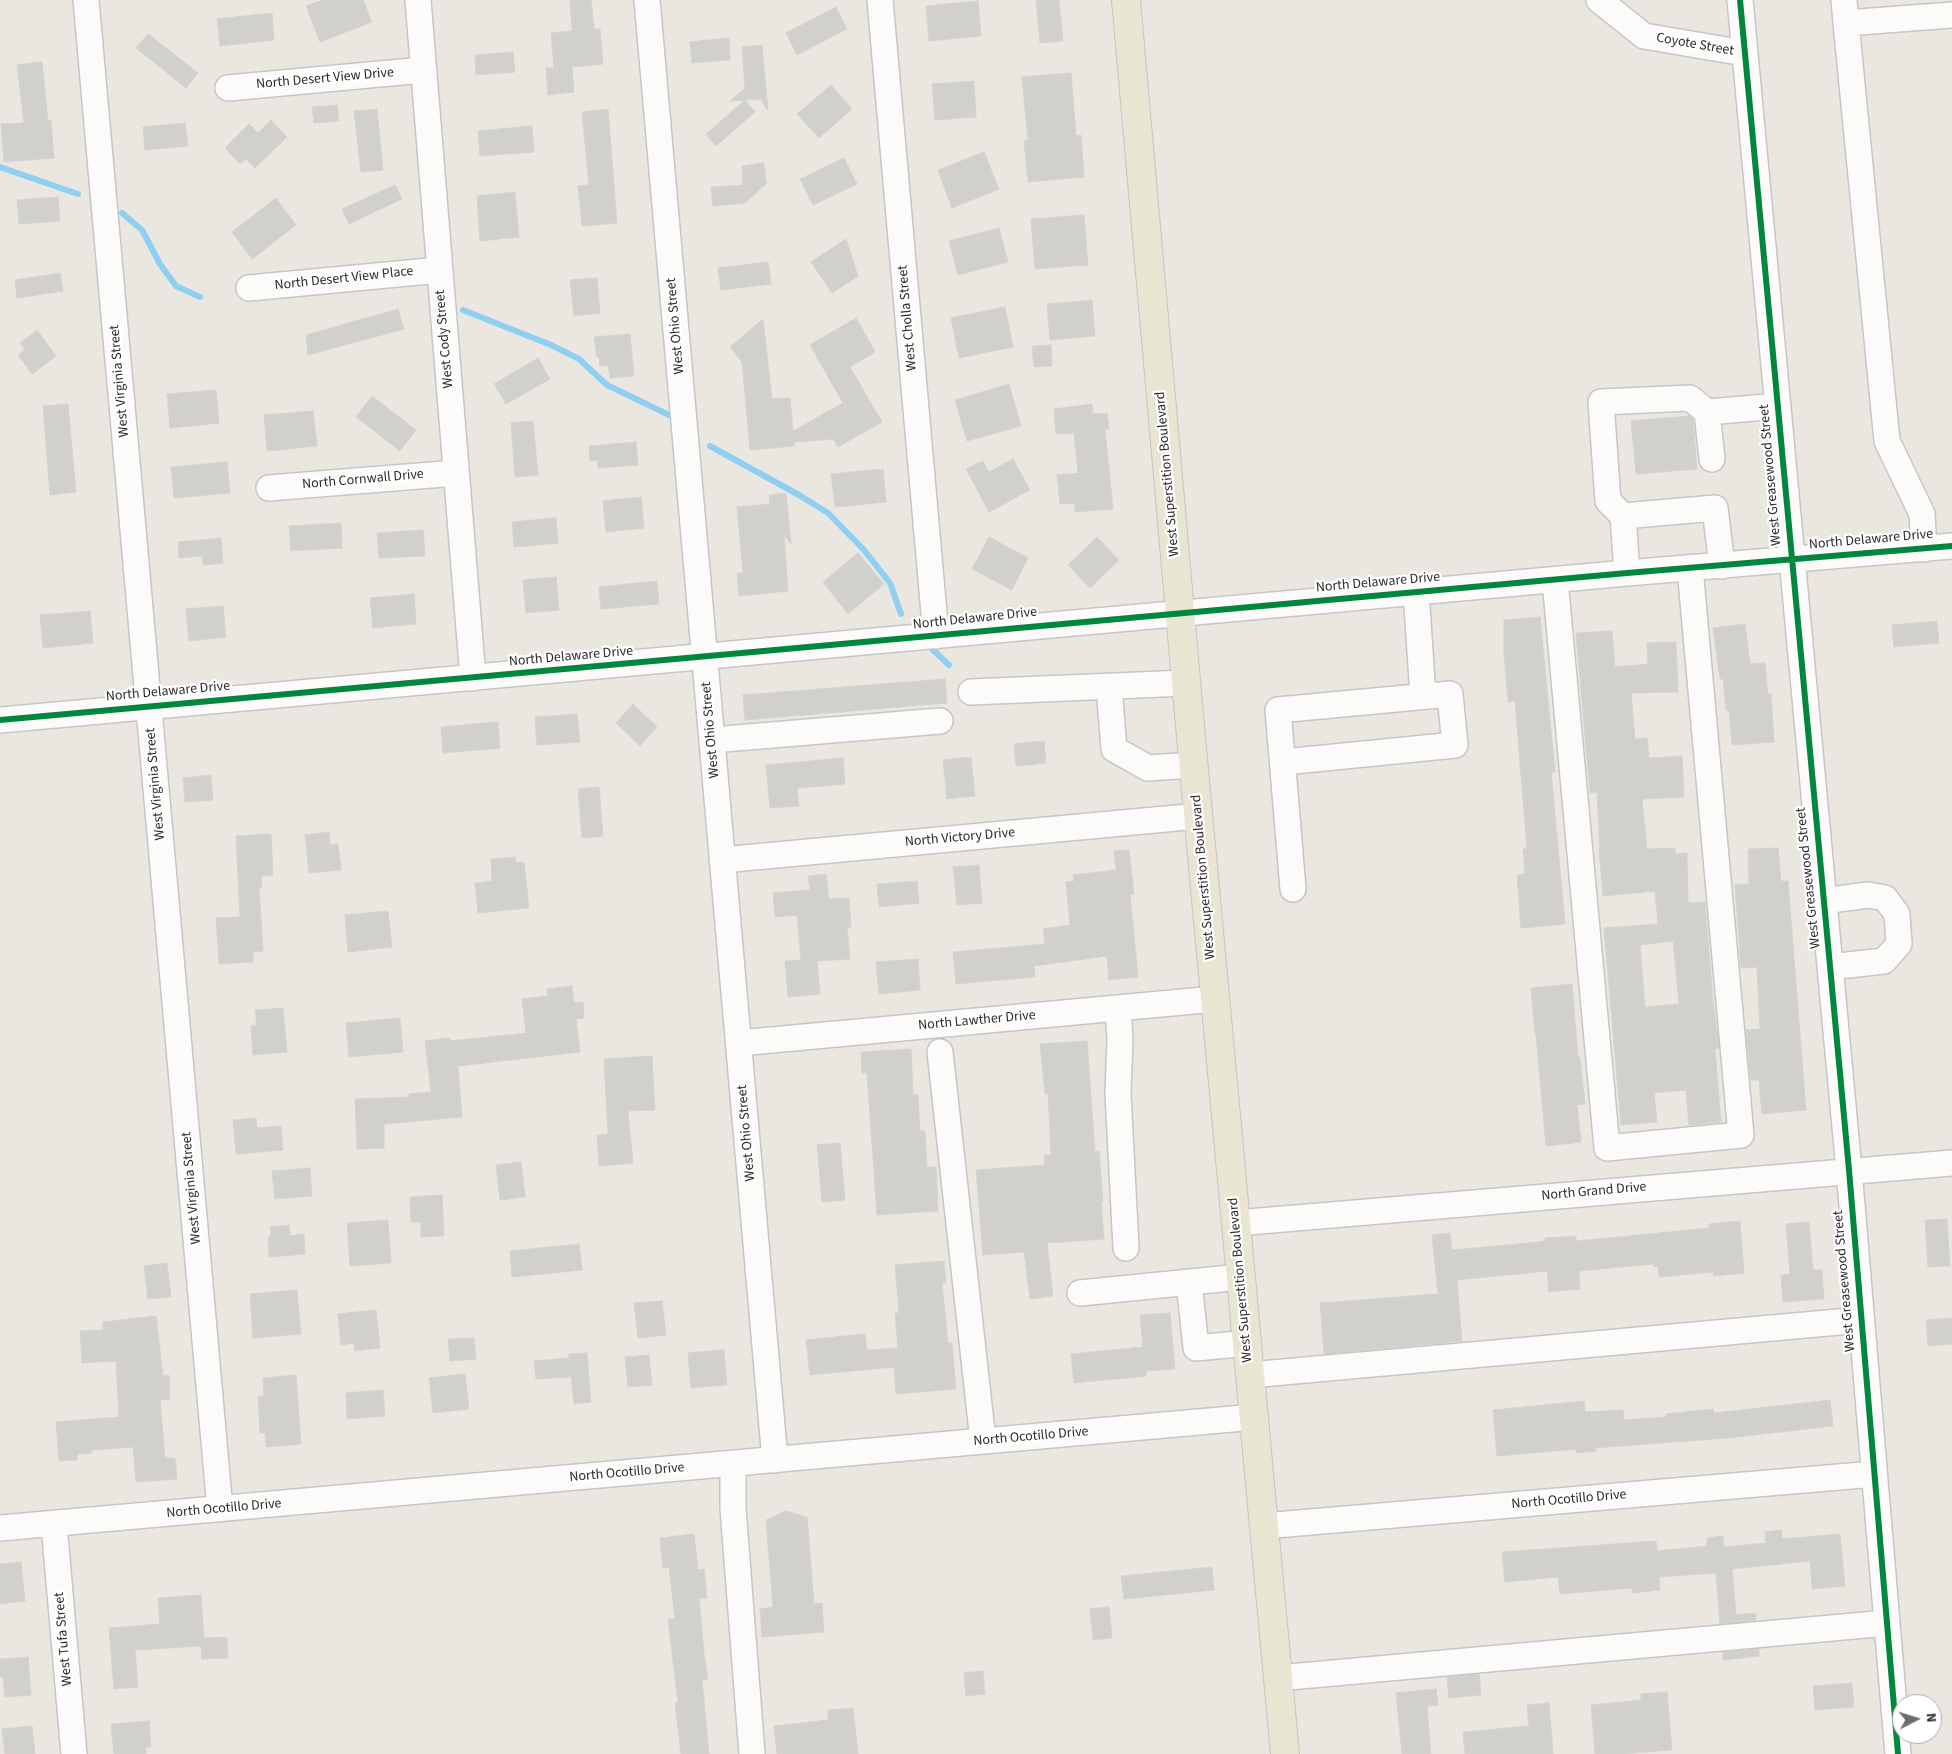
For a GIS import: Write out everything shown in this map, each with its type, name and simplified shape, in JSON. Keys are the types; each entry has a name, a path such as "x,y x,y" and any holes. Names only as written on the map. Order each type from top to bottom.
{"main road":[{"name":"West Superstition Boulevard","path":"1126,0 1193,765 1285,1754"}],"street":[{"name":"West Virginia Street","path":"86,0 220,1509"},
{"name":"West Cody Street","path":"418,0 473,678"},
{"name":"West Ohio Street","path":"648,0 775,1460"},
{"name":"West Cholla Street","path":"880,0 936,636"},
{"name":"Coyote Street","path":"1600,0 1644,36 1744,53"},
{"name":"West Greasewood Street","path":"1740,0 1849,1170 1898,1754"},
{"path":"1924,549 1922,514 1887,441 1845,12 1952,15"},
{"name":"North Desert View Drive","path":"228,88 423,70"},
{"name":"North Desert View Place","path":"248,288 440,270"},
{"path":"1627,573 1623,516 1608,501 1601,402 1690,398 1707,412 1778,406"},
{"path":"1707,412 1712,459"},
{"name":"North Cornwall Drive","path":"269,488 456,472"},
{"path":"1623,516 1715,508 1722,566"},
{"name":"North Delaware Drive","path":"0,720 1627,573 1952,546"},
{"path":"1555,580 1607,1148 1742,1135 1690,568"},
{"path":"1416,592 1423,696"},
{"path":"972,692 1186,683"},
{"path":"1109,686 1114,749 1148,768 1193,765"},
{"path":"1284,762 1455,745 1450,694 1278,710 1284,762 1293,889"},
{"path":"712,740 940,721"},
{"name":"North Victory Drive","path":"722,860 1198,816"},
{"path":"1823,901 1868,895 1885,898 1897,914 1899,944 1884,960 1830,967"},
{"name":"North Lawther Drive","path":"739,1043 1215,999"},
{"path":"1118,1008 1120,1039 1118,1094 1126,1248"},
{"path":"940,1052 982,1441"},
{"name":"North Grand Drive","path":"1236,1222 1952,1163"},
{"path":"1080,1293 1241,1276"},
{"path":"1189,1282 1196,1348 1248,1343"},
{"path":"1250,1375 1861,1320"},
{"name":"North Ocotillo Drive","path":"0,1528 1255,1417"},
{"path":"733,1463 733,1508 752,1754"},
{"name":"North Ocotillo Drive","path":"1264,1526 1874,1474"},
{"name":"West Tufa Street","path":"54,1524 74,1754"},
{"path":"1278,1678 1887,1623"}],"building":[{"path":"323,0 363,0 372,22 320,42 306,6"},
{"path":"570,0 591,0 594,29 600,29 603,64 572,67 574,92 548,95 546,68 554,68 551,33 572,31"},
{"path":"1036,0 1059,0 1063,41 1040,43"},
{"path":"978,1 981,36 929,41 926,6"},
{"path":"836,7 847,29 797,55 786,33"},
{"path":"272,13 274,40 220,46 217,19"},
{"path":"148,34 198,73 186,88 136,48"},
{"path":"729,38 730,60 692,63 690,42"},
{"path":"762,45 768,110 761,99 730,101 745,88 742,47"},
{"path":"513,52 515,72 476,75 475,55"},
{"path":"42,62 48,121 51,120 54,158 4,162 1,124 24,123 17,65"},
{"path":"1071,73 1076,136 1081,135 1084,177 1028,182 1024,140 1028,140 1022,77"},
{"path":"974,81 976,117 935,120 932,84"},
{"path":"831,85 852,109 819,138 797,114"},
{"path":"745,100 755,112 716,146 706,134"},
{"path":"337,105 339,121 314,123 312,107"},
{"path":"377,109 383,170 361,172 354,111"},
{"path":"608,109 617,223 582,226 578,186 589,185 582,112"},
{"path":"271,120 287,137 255,168 246,159 240,164 225,148 249,124 258,133"},
{"path":"185,123 188,146 145,150 143,127"},
{"path":"532,126 534,152 480,156 478,131"},
{"path":"984,152 999,189 952,208 938,170"},
{"path":"844,158 857,184 813,205 800,179"},
{"path":"764,163 766,183 768,182 745,203 713,206 711,187 743,185 742,166"},
{"path":"395,185 402,199 349,224 342,209"},
{"path":"515,192 519,237 480,241 477,196"},
{"path":"58,197 60,221 19,224 17,200"},
{"path":"276,198 296,225 252,259 232,232"},
{"path":"1084,215 1088,265 1035,269 1031,219"},
{"path":"999,228 1008,262 958,275 949,241"},
{"path":"846,239 858,276 832,293 811,262"},
{"path":"768,262 771,284 721,290 718,268"},
{"path":"60,273 63,291 17,298 15,280"},
{"path":"597,278 600,313 574,316 570,280"},
{"path":"1092,300 1095,336 1050,340 1047,304"},
{"path":"1005,307 1013,347 959,358 951,318"},
{"path":"398,309 404,329 308,355 306,335"},
{"path":"856,318 875,352 850,367 882,422 838,447 833,439 794,442 795,446 750,450 742,362 730,347 763,319 772,399 790,398 793,431 843,403 810,345"},
{"path":"37,330 56,356 32,374 18,355 25,350 20,343"},
{"path":"630,334 634,376 610,378 608,365 600,366 594,337"},
{"path":"1051,345 1052,366 1034,367 1032,346"},
{"path":"538,358 550,379 506,404 494,384"},
{"path":"1009,384 1021,426 967,441 955,400"},
{"path":"216,390 219,423 170,428 167,394"},
{"path":"372,396 416,430 400,451 356,417"},
{"path":"68,404 76,492 50,495 43,406"},
{"path":"1092,404 1093,414 1107,413 1109,429 1105,429 1113,509 1075,512 1075,503 1060,504 1057,475 1078,473 1074,433 1056,434 1054,409"},
{"path":"313,411 317,446 267,451 264,415"},
{"path":"1689,416 1693,419 1697,469 1636,474 1631,421"},
{"path":"533,421 538,475 515,477 511,423"},
{"path":"636,442 638,465 598,468 597,460 590,461 589,446"},
{"path":"1013,459 1030,490 989,512 966,469 983,461 989,472"},
{"path":"227,462 230,493 174,498 171,467"},
{"path":"883,469 886,502 835,507 831,474"},
{"path":"786,493 791,544 784,535 788,591 739,596 737,573 743,573 737,507 770,504 769,495"},
{"path":"641,497 644,528 606,532 603,501"},
{"path":"556,518 558,543 514,547 512,522"},
{"path":"341,523 342,548 291,551 289,526"},
{"path":"423,530 425,556 379,558 377,533"},
{"path":"989,537 1028,558 1012,590 972,569"},
{"path":"1097,537 1119,560 1090,588 1068,565"},
{"path":"221,538 223,563 203,565 202,556 179,558 178,542"},
{"path":"858,553 884,584 848,614 823,582"},
{"path":"556,577 559,610 526,613 523,580"},
{"path":"657,581 659,604 601,609 599,587"},
{"path":"414,594 416,624 373,628 370,598"},
{"path":"223,606 226,637 189,641 186,609"},
{"path":"90,611 93,643 43,648 40,615"},
{"path":"1540,617 1555,772 1551,772 1565,924 1521,928 1517,875 1525,874 1523,849 1527,849 1515,701 1508,702 1504,653 1504,620"},
{"path":"1937,621 1939,643 1894,647 1892,625"},
{"path":"1745,624 1750,664 1765,663 1768,695 1771,694 1774,742 1732,745 1729,710 1726,710 1723,679 1720,679 1713,628"},
{"path":"1612,631 1615,667 1648,664 1647,643 1676,642 1678,692 1631,693 1635,739 1647,738 1649,758 1682,756 1684,797 1642,799 1647,849 1675,848 1675,854 1687,853 1688,903 1705,902 1719,1048 1715,1049 1721,1122 1689,1125 1686,1090 1654,1093 1657,1122 1621,1125 1604,928 1658,924 1655,891 1603,896 1597,792 1590,793 1576,633","holes":["1673,941 1679,1004 1645,1007 1640,945"]},
{"path":"945,679 947,703 745,720 743,695"},
{"path":"633,704 657,727 640,746 616,723"},
{"path":"577,714 580,742 537,745 535,717"},
{"path":"498,722 500,748 443,753 441,727"},
{"path":"1044,741 1046,763 1016,766 1014,744"},
{"path":"971,757 975,796 947,799 943,760"},
{"path":"843,758 845,784 797,788 799,806 770,808 766,765"},
{"path":"211,775 213,800 185,802 183,778"},
{"path":"599,787 603,836 582,838 578,789"},
{"path":"329,832 330,845 338,844 341,870 309,873 305,835"},
{"path":"271,834 273,875 261,876 262,887 259,887 263,951 253,952 253,962 219,964 216,918 240,917 236,836"},
{"path":"1778,848 1781,881 1788,881 1806,1110 1762,1114 1759,1080 1751,1080 1746,1030 1760,1029 1757,967 1741,968 1735,885 1749,884 1748,849"},
{"path":"1129,850 1134,894 1130,894 1138,977 1109,980 1107,956 1034,966 1035,977 956,984 953,952 1045,944 1043,929 1070,925 1066,882 1074,881 1073,875 1116,870 1114,851"},
{"path":"515,857 516,863 524,862 529,908 478,913 475,883 492,881 491,859"},
{"path":"979,865 982,903 957,905 953,867"},
{"path":"826,874 829,899 849,898 851,927 847,927 850,959 817,961 820,994 788,997 785,961 801,960 797,915 775,917 773,893 810,890 808,876"},
{"path":"917,881 919,903 879,907 877,884"},
{"path":"388,911 392,947 348,952 345,915"},
{"path":"918,959 920,990 879,994 876,962"},
{"path":"1572,984 1578,1057 1580,1057 1585,1104 1577,1105 1581,1142 1546,1146 1531,988"},
{"path":"572,986 574,1003 583,1002 584,1018 576,1019 580,1052 458,1066 462,1117 384,1124 384,1148 357,1149 355,1099 409,1097 409,1094 431,1092 425,1041 450,1038 450,1041 526,1033 522,999 548,996 547,989"},
{"path":"283,1008 287,1052 253,1055 251,1026 257,1025 255,1010"},
{"path":"400,1018 403,1052 349,1057 346,1023"},
{"path":"1087,1041 1095,1152 1099,1151 1104,1239 1047,1243 1053,1296 1030,1299 1024,1252 983,1255 976,1170 1045,1165 1044,1155 1051,1155 1048,1094 1045,1094 1040,1044"},
{"path":"911,1049 913,1095 918,1095 920,1131 925,1131 927,1167 936,1167 938,1211 877,1215 867,1073 862,1073 861,1052"},
{"path":"652,1056 655,1110 628,1111 633,1163 599,1166 597,1135 608,1134 604,1059"},
{"path":"256,1118 257,1128 281,1126 283,1150 236,1154 233,1120"},
{"path":"840,1143 845,1200 822,1202 817,1145"},
{"path":"521,1162 525,1197 500,1200 496,1165"},
{"path":"310,1168 312,1196 275,1199 272,1171"},
{"path":"442,1195 444,1236 421,1237 421,1222 411,1222 410,1197"},
{"path":"1947,1219 1950,1266 1928,1267 1925,1220"},
{"path":"388,1220 391,1263 350,1266 347,1223"},
{"path":"1740,1221 1744,1273 1714,1276 1713,1272 1659,1277 1658,1266 1654,1267 1653,1264 1579,1271 1580,1289 1549,1292 1547,1271 1457,1280 1462,1341 1324,1354 1320,1303 1438,1294 1432,1235 1450,1233 1452,1250 1539,1242 1545,1241 1545,1238 1576,1236 1576,1241 1650,1234 1709,1228 1709,1224"},
{"path":"1809,1222 1813,1270 1822,1270 1824,1299 1783,1302 1781,1275 1790,1274 1786,1224"},
{"path":"289,1225 290,1236 304,1234 305,1254 269,1257 268,1237 271,1237 270,1227"},
{"path":"579,1244 582,1270 512,1277 510,1251"},
{"path":"944,1261 946,1283 942,1283 948,1343 952,1343 956,1389 896,1394 894,1367 810,1375 806,1340 865,1334 867,1350 898,1348 895,1313 899,1313 895,1265"},
{"path":"167,1263 171,1297 148,1299 144,1266"},
{"path":"297,1290 301,1334 253,1338 250,1294"},
{"path":"662,1301 666,1335 638,1338 634,1303"},
{"path":"376,1310 380,1348 355,1351 354,1343 341,1345 338,1314"},
{"path":"1170,1313 1175,1369 1146,1371 1146,1376 1074,1383 1071,1354 1143,1347 1140,1315"},
{"path":"156,1316 163,1376 169,1375 170,1399 160,1400 165,1458 175,1458 177,1479 136,1482 133,1447 92,1450 92,1453 77,1454 77,1460 59,1461 56,1422 119,1417 116,1361 82,1363 80,1331 103,1330 103,1322"},
{"path":"1952,1318 1952,1344 1928,1346 1926,1320"},
{"path":"474,1338 476,1359 450,1361 448,1339"},
{"path":"724,1350 727,1385 691,1388 688,1353"},
{"path":"587,1353 591,1402 574,1404 571,1377 536,1379 534,1361 569,1358 569,1354"},
{"path":"649,1355 652,1385 628,1387 625,1357"},
{"path":"465,1374 469,1409 433,1413 429,1378"},
{"path":"296,1375 301,1444 266,1447 265,1433 260,1433 258,1396 264,1396 263,1378"},
{"path":"383,1390 385,1416 347,1419 346,1393"},
{"path":"1830,1400 1833,1426 1728,1438 1595,1448 1596,1451 1576,1453 1576,1449 1497,1456 1493,1410 1584,1401 1585,1412 1623,1410 1624,1420 1666,1417 1666,1414 1713,1409 1714,1413"},
{"path":"786,1511 807,1517 814,1604 822,1603 824,1632 762,1637 760,1609 773,1607 766,1520"},
{"path":"1781,1530 1782,1539 1840,1534 1845,1586 1812,1589 1810,1561 1732,1569 1736,1615 1756,1613 1756,1620 1720,1624 1716,1573 1659,1577 1660,1590 1632,1593 1632,1588 1560,1594 1558,1577 1505,1582 1502,1552 1656,1541 1657,1551 1707,1546 1707,1538 1723,1536 1724,1547 1766,1543 1765,1532"},
{"path":"694,1534 698,1570 704,1569 707,1598 699,1598 708,1679 702,1680 709,1754 681,1754 675,1703 678,1703 668,1619 675,1619 669,1567 663,1568 660,1538"},
{"path":"21,1562 25,1601 0,1604 0,1564"},
{"path":"1212,1567 1214,1590 1124,1599 1121,1576"},
{"path":"201,1595 204,1638 227,1637 228,1658 202,1659 201,1646 135,1650 138,1687 114,1689 109,1628 160,1624 158,1598"},
{"path":"1109,1607 1112,1638 1093,1640 1090,1609"},
{"path":"1759,1649 1759,1656 1723,1660 1723,1652"},
{"path":"28,1657 31,1695 5,1697 3,1676 0,1677 0,1659"},
{"path":"983,1671 985,1694 966,1696 964,1673"},
{"path":"1479,1674 1481,1695 1449,1698 1447,1677"},
{"path":"1852,1683 1854,1707 1815,1710 1813,1686"},
{"path":"1436,1689 1438,1705 1427,1706 1431,1754 1402,1754 1396,1693"},
{"path":"1667,1692 1672,1750 1595,1754 1591,1705 1641,1700 1641,1694"},
{"path":"1549,1703 1553,1754 1465,1754 1463,1732 1529,1726 1527,1705"},
{"path":"853,1708 858,1754 777,1754 774,1726 828,1720 828,1710"},
{"path":"149,1721 151,1747 146,1747 146,1754 114,1754 111,1724"},
{"path":"32,1726 35,1754 5,1754 2,1729"}],"waterway":[{"path":"0,167 78,194"},
{"path":"122,213 142,230 160,264 176,286 200,297"},
{"path":"463,310 551,345 579,359 607,385 669,415"},
{"path":"710,446 828,513 864,550 890,583 901,614"},
{"path":"933,650 949,665"}],"cycle path":[{"path":"1740,0 1849,1170 1898,1754"},
{"path":"0,720 1627,573 1952,546"}]}
